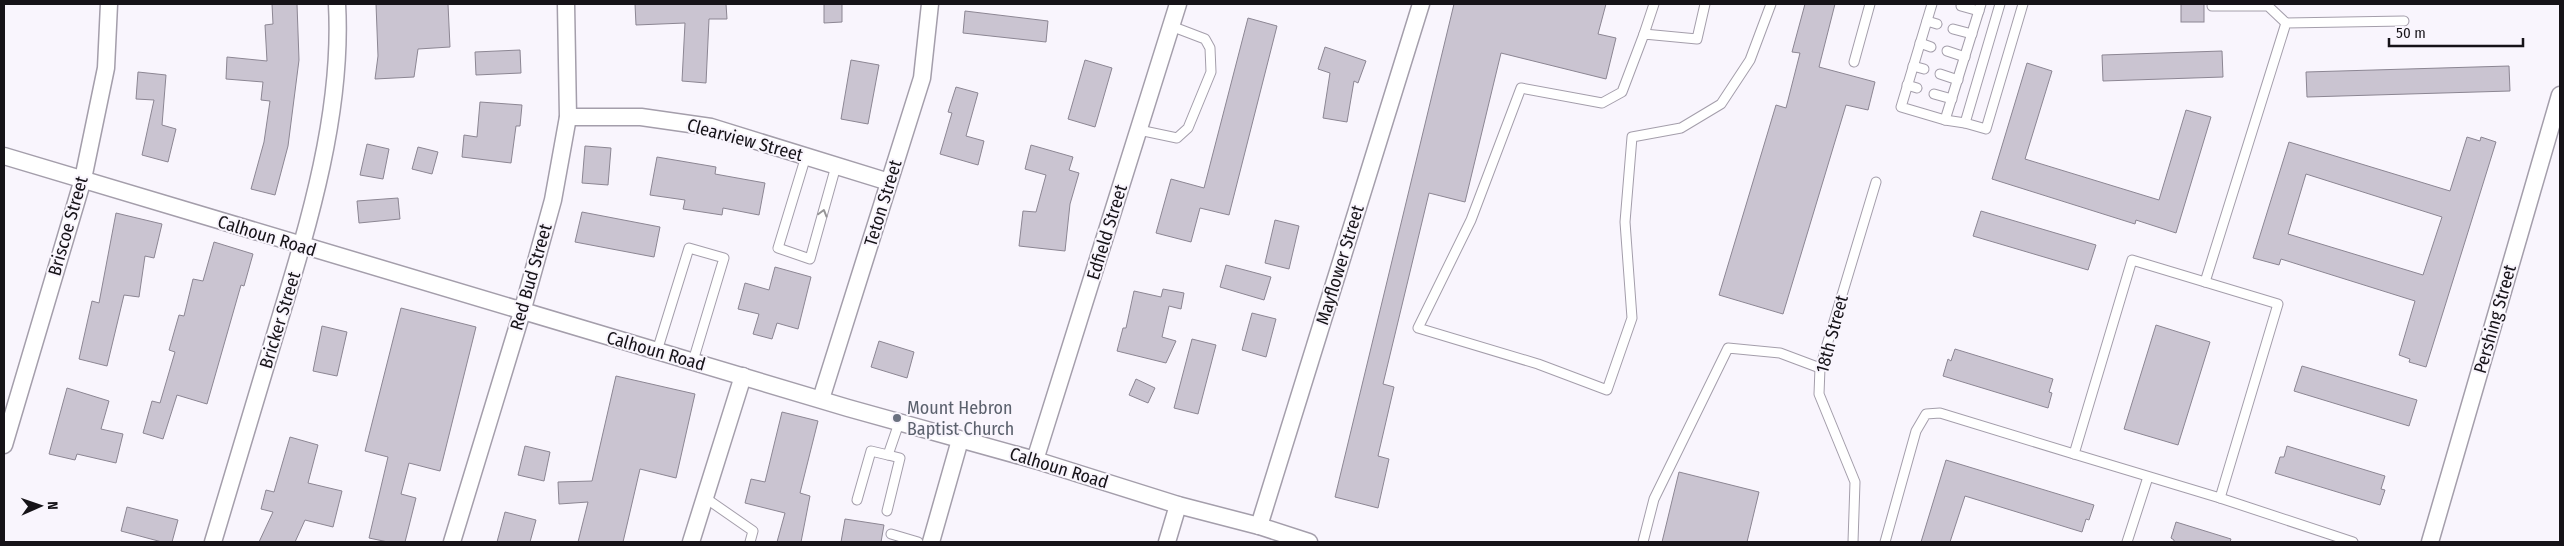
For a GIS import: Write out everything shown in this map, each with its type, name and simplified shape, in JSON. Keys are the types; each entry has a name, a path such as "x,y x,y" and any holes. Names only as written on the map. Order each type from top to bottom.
{"street":[{"name":"Briscoe Street","path":"4,445 82,179 106,68 110,4"},
{"name":"Bricker Street","path":"212,542 302,246 324,150 334,84 337,4"},
{"name":"Red Bud Street","path":"452,542 522,312 553,200 568,118 566,4"},
{"name":"Teton Street","path":"821,399 922,78 930,4"},
{"name":"Edfield Street","path":"1035,460 1178,4"},
{"name":"Mayflower Street","path":"1259,526 1421,4"},
{"name":"Pershing Street","path":"2430,542 2554,138 2560,95"},
{"name":"Clearview Street","path":"568,118 641,117 710,127 889,182"},
{"name":"Calhoun Road","path":"4,156 522,312 899,423 1035,460 1178,505 1259,526 1308,542"},
{"path":"691,542 743,376"},
{"path":"931,542 960,440"},
{"path":"1167,542 1178,505"}],"lane":[{"path":"1654,4 1622,92 1602,103 1521,88 1471,220 1418,328 1538,364 1607,390 1632,318 1625,222 1632,137 1681,128 1720,104 1750,60 1771,4"},
{"path":"1644,34 1698,39 1705,4"},
{"path":"1854,62 1870,4"},
{"path":"1932,4 1901,108 1986,129 1987,116 1994,91 2017,15 2023,4"},
{"path":"1945,120 1980,8 1961,6"},
{"path":"2212,6 2268,6 2286,23 2404,21"},
{"path":"1965,123 1971,111 2001,7"},
{"path":"1927,21 1937,24"},
{"path":"2205,282 2286,23"},
{"path":"1139,130 1177,138 1188,128 1211,72 1210,48 1205,39 1171,26"},
{"path":"1953,29 1972,34"},
{"path":"1920,43 1931,47"},
{"path":"1947,51 1965,57"},
{"path":"1913,66 1924,69"},
{"path":"1940,74 1958,80"},
{"path":"1907,86 1917,88"},
{"path":"1934,94 1952,99"},
{"path":"806,156 778,248 810,259 836,166"},
{"name":"18th Street","path":"1853,542 1855,482 1819,394 1820,368 1876,182"},
{"path":"657,351 689,248 724,258 693,362"},
{"path":"2074,454 2132,260 2278,304 2220,498"},
{"path":"1643,542 1654,499 1728,348 1780,353 1820,368"},
{"path":"1885,542 1916,431 1926,414 1940,413 2220,498 2353,542"},
{"path":"888,455 899,423"},
{"path":"857,500 871,450 900,458 887,511"},
{"path":"2127,542 2148,476"},
{"path":"704,497 753,531 750,542"},
{"path":"891,534 918,542"}],"building":[{"path":"272,4 297,4 299,60 288,146 275,195 251,189 264,142 270,101 261,100 263,82 226,79 227,57 267,61 265,25 273,24"},
{"path":"376,4 448,4 450,47 418,49 414,77 375,79 378,56"},
{"path":"635,4 726,4 727,19 709,19 706,83 682,81 685,23 636,25"},
{"path":"824,4 842,4 842,22 824,23"},
{"path":"1454,4 1606,4 1598,34 1616,38 1606,79 1501,53 1465,202 1429,193 1383,384 1394,387 1378,456 1389,459 1378,508 1335,497"},
{"path":"1805,4 1835,4 1819,67 1875,82 1868,110 1846,105 1783,314 1719,295 1776,105 1786,108 1800,53 1792,52"},
{"path":"2181,4 2204,4 2204,22 2181,22"},
{"path":"965,11 1048,21 1046,42 963,33"},
{"path":"1248,18 1277,26 1229,215 1200,208 1191,242 1156,233 1171,179 1204,188"},
{"path":"1325,47 1366,61 1358,83 1354,81 1347,122 1323,118 1330,73 1318,69"},
{"path":"520,50 521,73 476,75 475,52"},
{"path":"2222,51 2223,77 2103,81 2102,55"},
{"path":"851,60 879,65 868,124 841,119"},
{"path":"1085,60 1112,68 1095,127 1068,119"},
{"path":"2027,63 2052,71 2025,159 2159,200 2186,110 2211,117 2176,233 2136,220 2135,224 1992,179"},
{"path":"2509,66 2510,91 2307,97 2306,72"},
{"path":"138,72 166,75 162,125 176,129 168,162 142,155 154,100 136,99"},
{"path":"956,87 978,93 966,136 984,141 978,165 940,154 952,113 948,112"},
{"path":"480,102 522,105 520,126 516,126 511,163 462,157 464,135 477,137"},
{"path":"2467,137 2480,141 2481,137 2496,142 2426,367 2409,362 2410,359 2399,355 2415,301 2281,259 2279,265 2253,258 2289,142 2450,191","holes":["2306,174 2442,217 2423,275 2288,234"]},
{"path":"367,144 389,149 383,179 360,175"},
{"path":"1031,145 1073,157 1069,170 1079,173 1070,204 1065,251 1019,246 1023,211 1036,212 1046,175 1025,169"},
{"path":"585,146 611,148 608,185 582,183"},
{"path":"418,147 438,152 432,174 412,169"},
{"path":"657,157 716,167 715,174 765,183 759,215 723,208 722,215 683,209 685,200 650,195"},
{"path":"398,198 400,219 359,223 357,201"},
{"path":"1981,211 2096,245 2088,270 1973,236"},
{"path":"582,212 660,227 654,257 575,242"},
{"path":"116,213 162,224 154,258 145,256 139,297 124,295 107,366 79,359 92,301 99,303"},
{"path":"1275,220 1299,226 1289,269 1265,263"},
{"path":"214,242 253,254 244,286 241,285 207,404 177,395 163,439 143,433 152,401 160,403 175,352 169,350 179,315 184,316 193,279 203,281"},
{"path":"1226,265 1271,277 1264,300 1220,287"},
{"path":"775,267 811,277 798,329 777,323 772,339 753,334 759,314 738,309 745,283 769,290"},
{"path":"1163,289 1184,293 1181,309 1169,306 1162,337 1176,341 1166,363 1117,351 1123,328 1126,328 1134,291 1161,297"},
{"path":"401,308 476,327 440,471 409,463 401,494 416,498 405,542 388,542 369,538 388,457 365,451"},
{"path":"1252,313 1276,319 1266,357 1242,350"},
{"path":"2156,325 2210,342 2178,445 2124,429"},
{"path":"322,326 347,332 337,376 313,371"},
{"path":"1192,339 1216,345 1198,414 1174,408"},
{"path":"879,341 914,352 907,378 871,367"},
{"path":"1955,349 2053,379 2049,392 2052,393 2048,408 1943,376 1948,359 1951,361"},
{"path":"2302,366 2417,400 2409,426 2294,391"},
{"path":"616,376 695,394 676,478 640,469 623,542 578,542 588,502 559,504 558,482 592,481"},
{"path":"1136,379 1155,388 1148,403 1129,395"},
{"path":"67,388 109,401 101,429 123,434 116,463 77,454 75,460 49,454"},
{"path":"782,412 818,421 800,493 810,496 801,542 777,542 785,513 745,503 751,479 765,482"},
{"path":"290,437 318,445 308,483 342,491 333,527 305,520 295,542 259,542 273,512 261,509 266,490 274,492"},
{"path":"525,446 550,452 544,481 518,475"},
{"path":"2287,446 2385,476 2381,489 2385,490 2380,505 2275,473 2280,457 2284,457"},
{"path":"1946,460 2094,505 2089,520 2086,519 2082,532 1965,496 1950,542 1921,542"},
{"path":"1679,472 1759,492 1747,542 1662,542"},
{"path":"127,507 178,520 172,542 162,542 121,531"},
{"path":"505,512 536,520 530,542 497,542"},
{"path":"845,519 884,525 881,542 841,542"},
{"path":"2176,522 2231,539 2230,542 2174,542 2171,538"}],"place":[{"name":"Mount Hebron Baptist Church","path":"897,418"}]}
